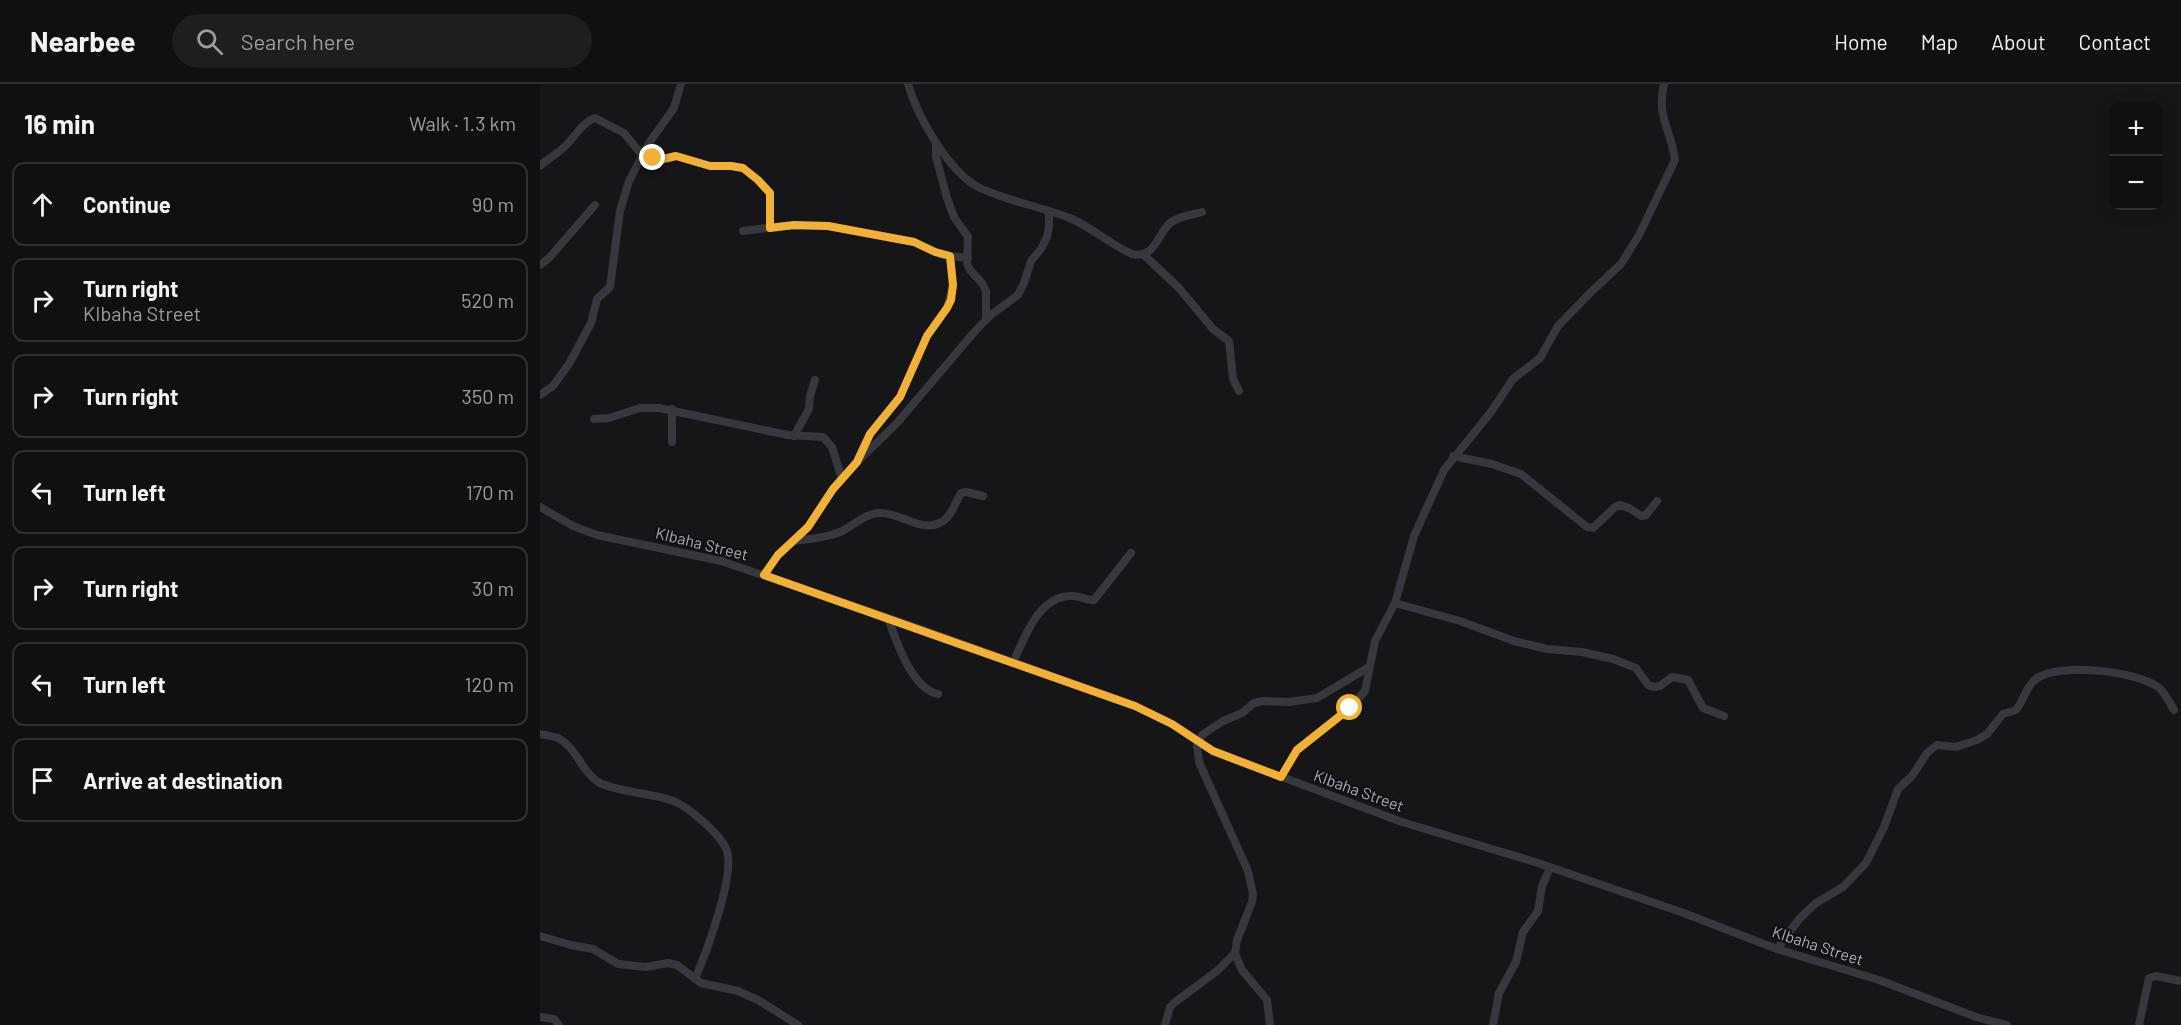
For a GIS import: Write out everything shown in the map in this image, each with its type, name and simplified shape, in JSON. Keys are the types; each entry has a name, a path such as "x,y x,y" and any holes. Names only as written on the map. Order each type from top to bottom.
{"street":[{"path":"540,395 553,386 569,363 591,323 597,299 610,287 623,200 629,181 643,154 674,108 681,84"},
{"path":"908,84 914,103 936,142 967,180 993,193 1071,219 1132,254 1144,255 1150,251 1171,223 1202,212"},
{"path":"1281,777 1297,750 1362,696 1379,630 1395,603 1408,554 1422,515 1453,456 1491,412 1513,379 1540,358 1552,335 1567,317 1621,264 1639,235 1675,160 1664,125 1662,107 1664,84"},
{"path":"540,166 595,118 624,133 643,154 659,160 676,156 710,166 743,168 770,193 770,228"},
{"path":"936,142 936,157 947,198 954,217 968,237 970,270 986,291 986,319"},
{"path":"540,265 549,258 595,205"},
{"path":"764,575 778,555 808,527 828,495 857,462 897,423 986,319 1010,303 1021,289 1031,261 1047,237 1048,212"},
{"path":"742,231 794,225 828,226 914,242 935,252 968,258"},
{"path":"1144,255 1179,288 1213,329 1229,341 1233,379 1239,391"},
{"path":"857,462 870,434 900,397 927,336 947,308 953,285 950,256"},
{"path":"794,436 809,409 815,380"},
{"path":"594,419 609,418 640,408 672,409 740,426 794,436 817,436 828,441 832,447 842,479"},
{"path":"672,409 672,442"},
{"path":"1453,456 1472,459 1521,474 1587,527 1593,528 1615,507 1624,506 1641,516 1646,515 1657,501"},
{"path":"794,541 821,538 838,533 870,514 879,512 900,516 911,522 939,524 946,519 961,493 983,496"},
{"name":"KIbaha Street","path":"540,507 573,526 597,536 689,553 764,575 888,618 1135,706 1172,724 1221,755 1402,822 1550,868 1681,912 1777,949 1879,980 1976,1017 2007,1025"},
{"path":"1012,663 1044,607 1059,598 1071,596 1094,600 1131,553"},
{"path":"1395,603 1461,621 1514,641 1546,649 1582,652 1613,659 1636,668 1648,685 1654,687 1660,686 1672,677 1688,680 1703,708 1724,716"},
{"path":"888,618 911,670 927,691 938,694"},
{"path":"1270,1025 1267,1000 1242,970 1236,953 1237,940 1251,909 1252,884 1199,762 1198,742 1202,735 1211,728 1242,713 1256,702 1289,702 1317,698 1370,667"},
{"path":"1777,949 1800,918 1816,903 1843,887 1866,863 1886,822 1898,789 1912,776 1927,753 1937,745 1959,746 1987,734 2003,714 2016,710 2031,683 2037,678 2059,670 2122,675 2148,682 2159,688 2174,710"},
{"path":"540,734 558,739 566,745 589,775 603,784 677,803 697,816 723,844 728,857 726,877 715,926 695,979"},
{"path":"1492,1025 1499,993 1516,962 1523,932 1538,911 1542,886 1550,868"},
{"path":"540,936 593,949 618,964 646,967 668,963 677,965 706,986 732,989 747,995 798,1025"},
{"path":"1165,1025 1170,1007 1217,971 1236,953"},
{"path":"2139,1025 2150,978 2156,976 2181,981"},
{"path":"540,1017 554,1019 559,1025"}],"route":[{"path":"653,158 659,160 672,155 710,166 743,168 770,193 770,228 794,225 828,226 914,242 950,256 953,285 951,300 927,336 900,397 870,434 857,462 828,495 808,527 778,555 764,575 1135,706 1172,724 1213,751 1281,777 1297,750 1350,708"}]}
